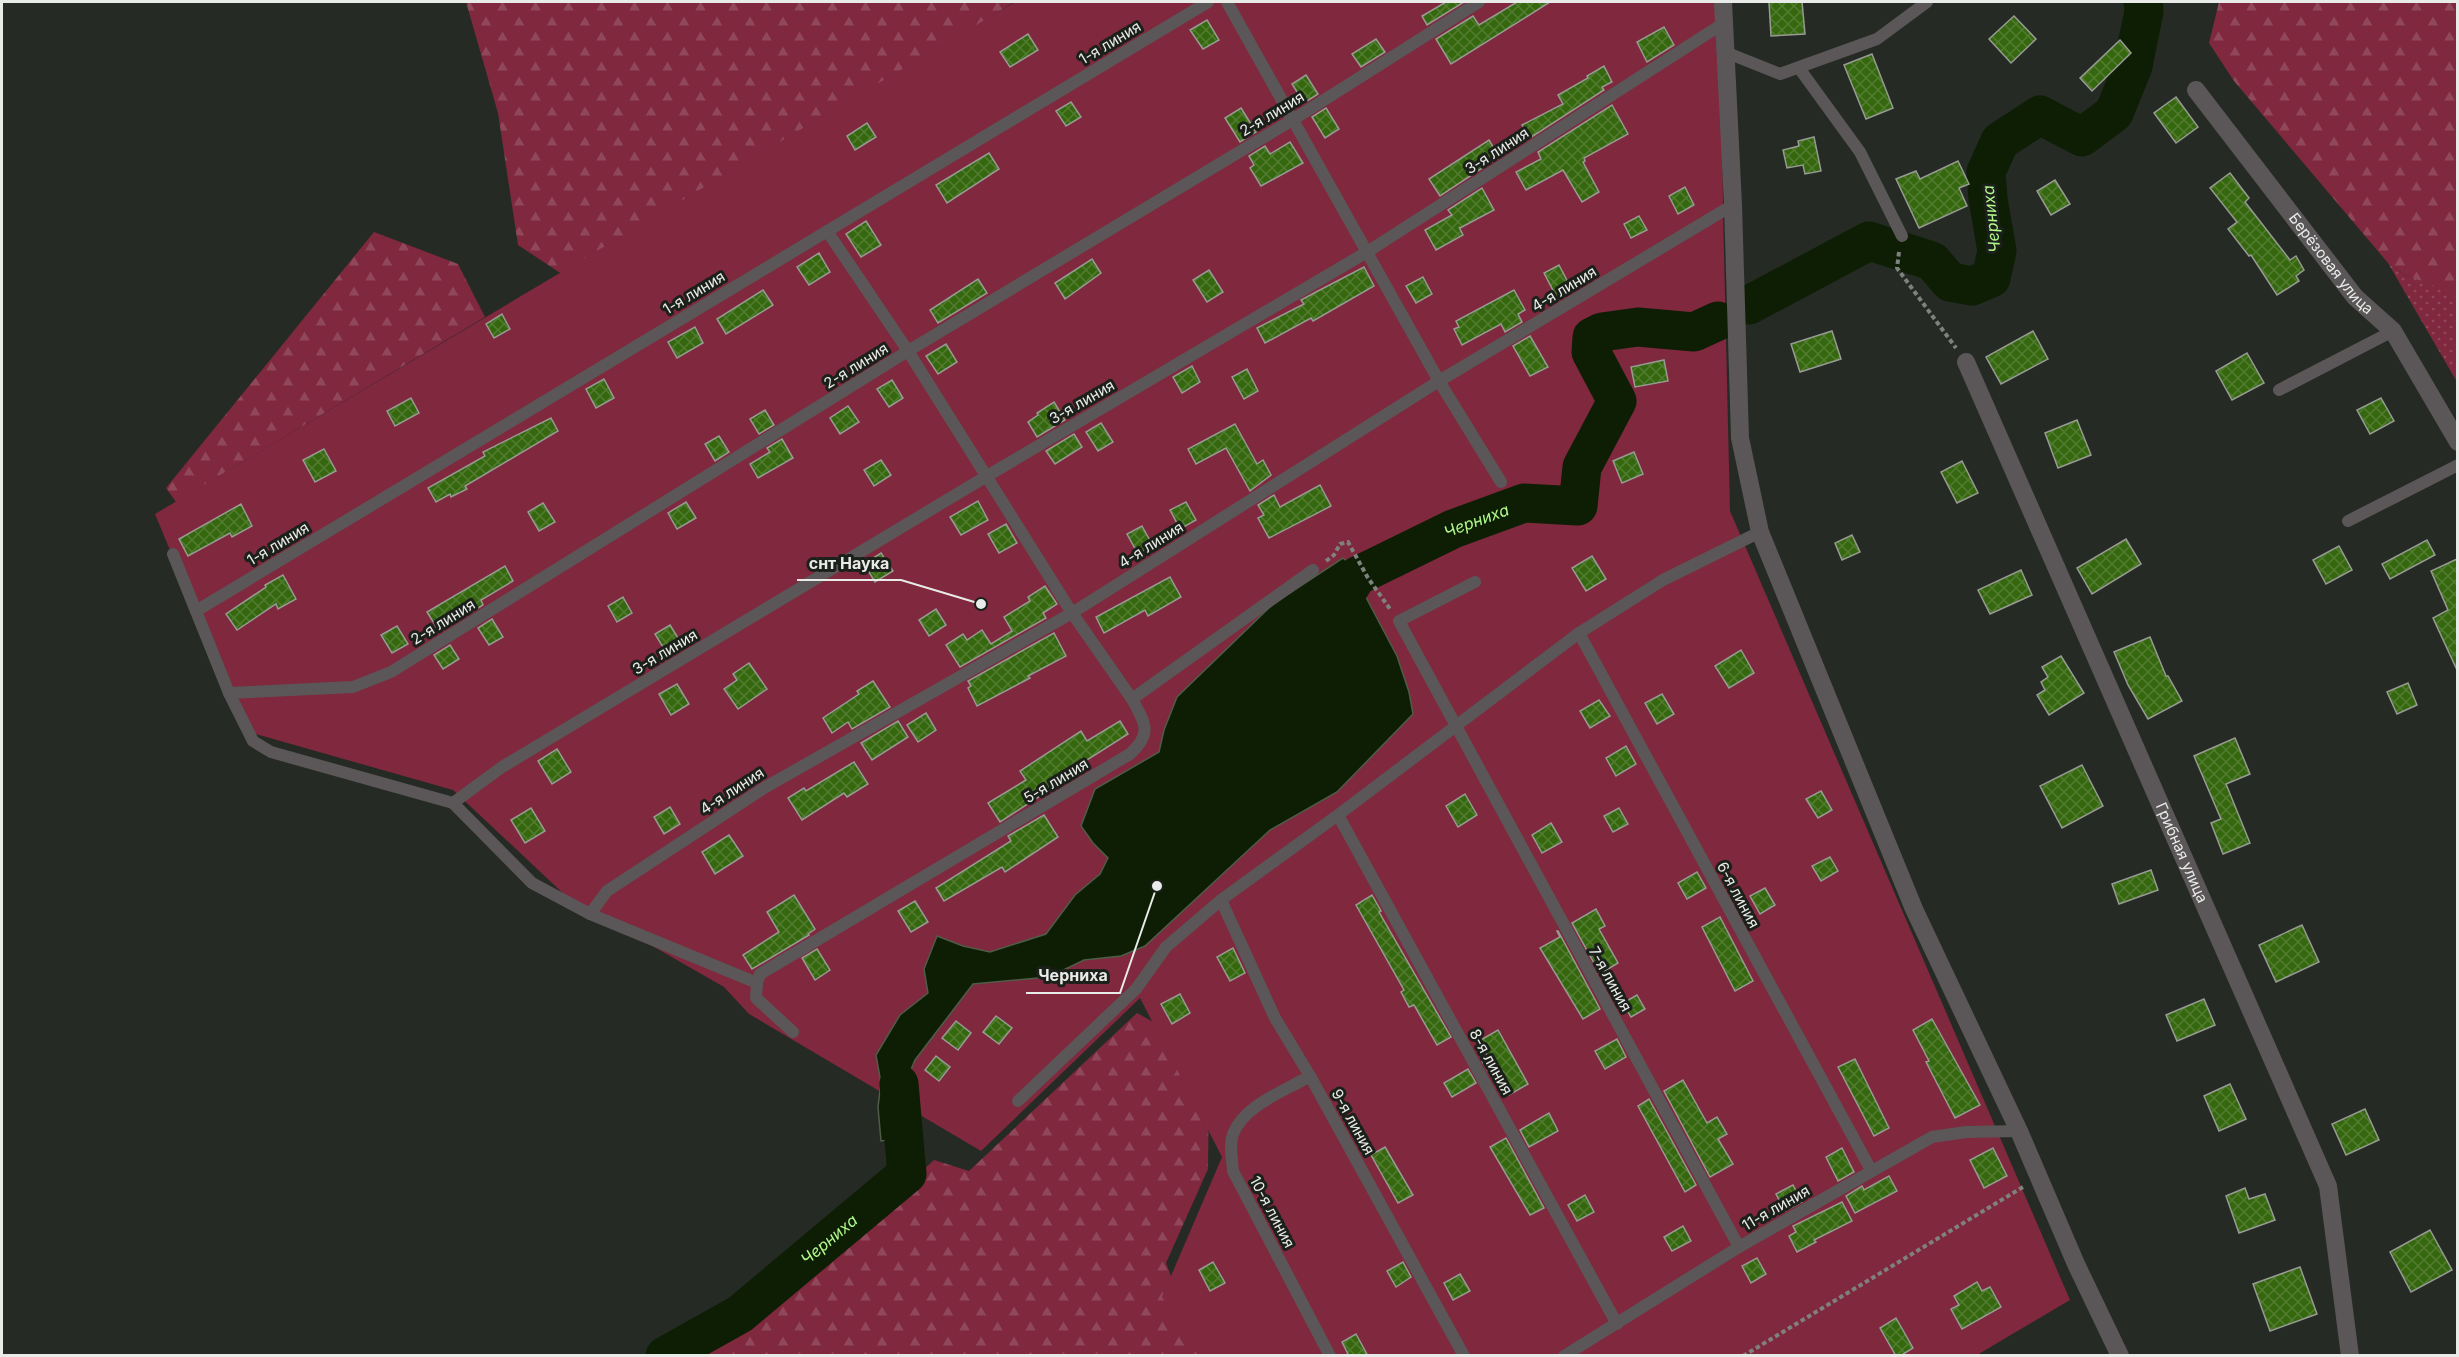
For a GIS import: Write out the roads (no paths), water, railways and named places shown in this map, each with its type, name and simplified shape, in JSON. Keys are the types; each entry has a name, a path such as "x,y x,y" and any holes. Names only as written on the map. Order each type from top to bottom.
{"street":[{"path":"1723,2 1733,205 1740,438 1760,532 1914,909 2019,1131 2076,1264 2120,1356"},
{"name":"Берёзовая улица","path":"2196,90 2355,297 2393,331 2457,442"},
{"name":"Грибная улица","path":"1966,362 2328,1186 2350,1356"}],"lane":[{"name":"1-я линия","path":"196,610 1208,2"},
{"path":"1227,2 1439,381 1502,482"},
{"name":"2-я линия","path":"229,693 353,687 391,672 908,351 1294,119 1479,2"},
{"path":"1725,52 1780,74 1877,39 1926,2"},
{"name":"3-я линия","path":"453,803 502,767 987,476 1367,252 1724,23"},
{"path":"1799,68 1860,152 1902,236"},
{"name":"4-я линия","path":"590,914 608,891 764,788 1072,613 1439,381 1733,205"},
{"path":"827,231 908,351 1072,613 1132,699 1313,570"},
{"path":"2279,390 2393,331"},
{"path":"2348,521 2457,465"},
{"path":"1018,1101 1136,989 1166,947 1221,900 1338,815 1579,633 1664,580 1760,532"},
{"path":"173,554 229,693 253,741 271,752 453,803 532,883 590,914 757,983 756,998 793,1032"},
{"name":"7-я линия","path":"1474,582 1399,621 1739,1246"},
{"name":"6-я линия","path":"1579,633 1871,1170"},
{"name":"5-я линия","path":"757,983 760,974 1131,754 1140,745 1145,730 1144,720 1132,699"},
{"name":"8-я линия","path":"1338,815 1617,1323"},
{"name":"9-я линия","path":"1221,900 1275,1018 1310,1076 1464,1356"},
{"name":"10-я линия","path":"1310,1076 1252,1109 1238,1125 1230,1147 1233,1171 1330,1356"},
{"name":"11-я линия","path":"1564,1356 1739,1246 1932,1137 1966,1131 2019,1131"}],"waterway":[{"name":"Черниха","path":"1749,305 1869,241 1932,261 1950,282 1972,286 1991,278 1997,251 1986,172 2000,141 2040,115 2082,137 2114,113 2133,66 2144,11 2143,2"},
{"name":"Черниха","path":"1329,620 1357,576 1453,529 1524,503 1578,506 1582,467 1617,401 1591,352 1592,337 1602,332 1638,327 1694,332 1718,321"},
{"name":"Черниха","path":"665,1356 740,1314 907,1174 899,1084"}],"place":[{"name":"снт Наука","path":"981,604"},
{"name":"Черниха","path":"1157,886"}]}
